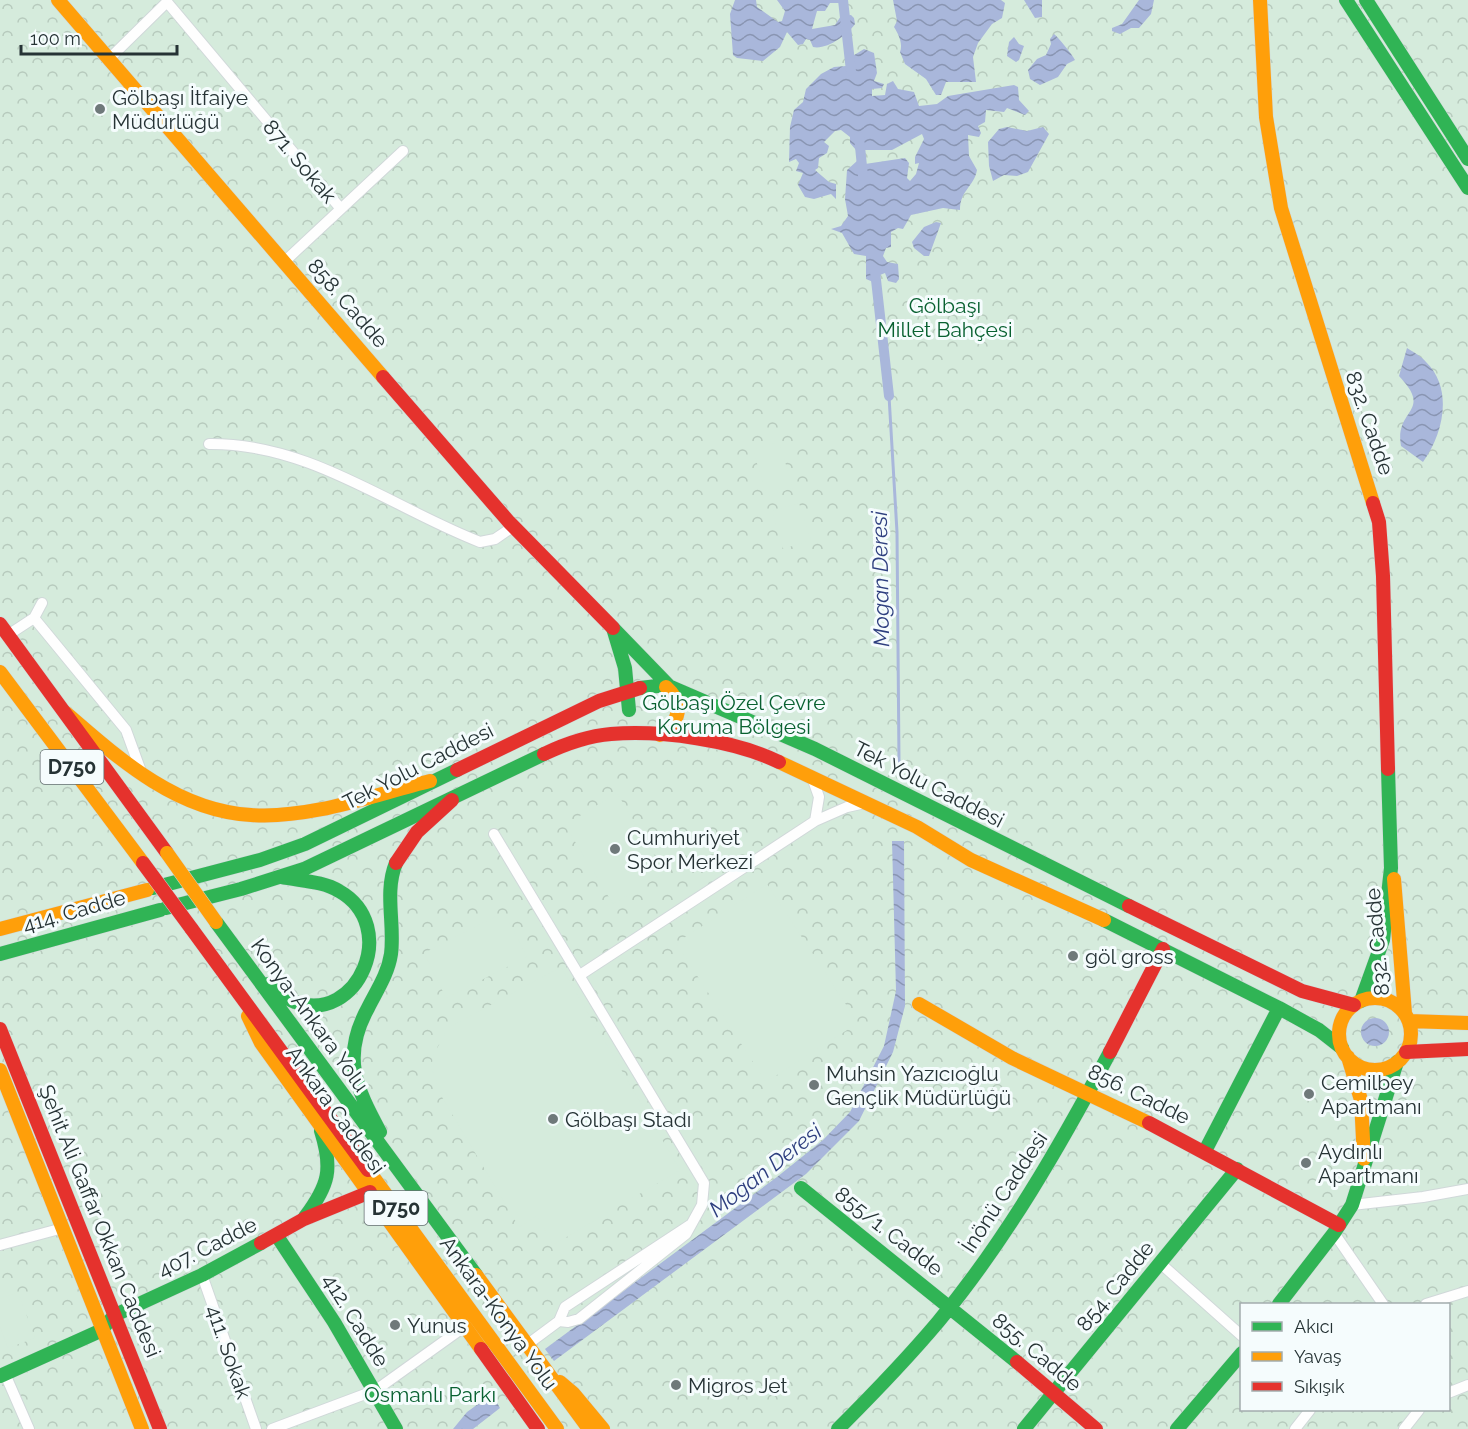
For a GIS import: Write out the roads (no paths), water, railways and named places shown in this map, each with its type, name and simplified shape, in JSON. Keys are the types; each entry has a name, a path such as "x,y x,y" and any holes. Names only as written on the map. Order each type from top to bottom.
{"main road":[{"name":"858. Cadde","path":"58,0 514,526 640,653 668,689"},
{"name":"832. Cadde","path":"1260,0 1266,117 1281,208 1379,522 1384,585 1391,868 1383,940 1358,1003"},
{"path":"1346,0 1468,188"},
{"path":"1366,0 1468,159"},
{"name":"858. Cadde","path":"613,628 636,689"},
{"name":"Konya-Ankara Yolu","path":"4,629 241,957 589,1429"},
{"name":"Ankara-Konya Yolu","path":"0,672 191,928 558,1429"},
{"path":"636,689 629,710 635,726 655,735 670,729 677,719 679,706 668,689"},
{"name":"Tek Yolu Caddesi","path":"147,890 260,860 305,844 430,781 599,701 636,689 668,689 815,749 1302,991 1358,1003"},
{"path":"66,713 142,774 204,803 251,815 314,807 430,781"},
{"name":"Tek Yolu Caddesi","path":"160,910 281,877 342,853 570,742 610,734 655,735 744,748 770,757 813,780 917,827 971,860 1163,949 1279,1008 1318,1030 1345,1052"},
{"name":"D750","path":"407,1184 357,1086 351,1054 360,1022 380,987 390,959 393,932 390,892 392,870 406,843 452,800"},
{"name":"832. Cadde","path":"1391,868 1398,903 1407,1017"},
{"name":"D750","path":"241,957 276,992 289,999 312,1004 335,999 346,993 356,985 366,967 371,943 367,924 357,904 340,891 281,877"},
{"name":"414. Cadde","path":"0,929 147,890"},
{"name":"414. Cadde","path":"0,954 160,910"},
{"name":"İnönü Caddesi","path":"838,1429 951,1307 1018,1215 1090,1093 1163,949"},
{"name":"Ankara Caddesi","path":"235,988 261,1043 538,1429"},
{"path":"1280,1303 1352,1205 1364,1173 1401,1057 1411,1031 1407,1017 1390,1001 1380,998 1358,1003 1342,1020 1340,1039 1359,1090 1363,1113 1364,1173"},
{"name":"856. Cadde","path":"919,1004 1012,1058 1090,1093 1205,1151 1336,1229"},
{"path":"1205,1151 1279,1008"},
{"path":"1407,1017 1468,1023"},
{"name":"Şehit Ali Gaffar Okkan Caddesi","path":"0,1029 116,1314 160,1429"},
{"path":"1345,1052 1366,1068 1387,1068 1401,1057 1468,1049"},
{"name":"Şehit Ali Gaffar Okkan Caddesi","path":"0,1070 63,1228 100,1330 142,1429"},
{"path":"304,1219 324,1193 329,1172 326,1149 316,1118"},
{"name":"854. Cadde","path":"1024,1429 1237,1169"},
{"name":"855/1. Cadde","path":"801,1188 951,1307"},
{"path":"304,1219 370,1192"},
{"name":"407. Cadde","path":"100,1330 116,1314 202,1275 277,1236 304,1219"},
{"name":"412. Cadde","path":"277,1236 376,1389 396,1429"},
{"name":"855. Cadde","path":"951,1307 1096,1429"},
{"path":"2,1375 100,1330"},
{"path":"1177,1429 1240,1355"},
{"path":"549,1373 573,1393 603,1429"}],"street":[{"name":"871. Sokak","path":"109,59 167,2 341,209"},
{"path":"284,262 403,151"},
{"path":"209,444 238,444 289,456 334,471 480,542 495,539 514,526"},
{"path":"4,629 34,618 42,603"},
{"path":"34,618 126,730 142,774"},
{"path":"813,780 819,796 815,821"},
{"path":"580,975 815,821 847,807 865,803"},
{"path":"494,834 700,1174 704,1193 702,1205 681,1239 579,1319 568,1323 559,1321"},
{"path":"1352,1205 1424,1197 1468,1189"},
{"path":"528,1344 559,1321 565,1307 690,1225"},
{"path":"0,1245 63,1228"},
{"path":"1336,1229 1382,1303"},
{"path":"1160,1263 1240,1334"},
{"name":"411. Sokak","path":"202,1275 256,1429"},
{"path":"1433,1303 1467,1294"},
{"path":"272,1429 376,1389 464,1327"},
{"path":"2,1375 29,1429"},
{"path":"1450,1392 1468,1385"},
{"path":"1295,1429 1309,1411"},
{"path":"1404,1429 1418,1411"}],"water":[{"path":"735,0 756,0 757,7 778,22 782,21 785,11 777,0 842,0 839,3 830,3 825,11 817,11 812,29 835,25 841,16 851,15 855,24 842,37 824,46 813,47 810,40 806,39 803,44 798,45 787,32 780,47 763,61 737,58 733,55 730,14"},
{"path":"893,0 1001,0 1005,3 1002,18 992,24 978,43 973,57 976,82 946,82 941,95 936,95 926,79 905,64 900,52 900,40 894,27 897,21"},
{"path":"1024,0 1042,0 1042,17 1035,18"},
{"path":"1139,0 1154,0 1151,14 1139,28 1131,28 1120,34 1112,31 1112,28 1122,24"},
{"path":"1054,34 1075,60 1067,64 1058,77 1040,85 1030,79 1028,70 1037,59 1046,55 1051,44 1050,39"},
{"path":"1014,37 1019,44 1024,46 1016,62 1007,56 1009,42"},
{"path":"864,49 874,53 877,73 874,81 884,84 882,88 872,89 872,96 885,95 887,84 893,81 898,89 914,92 919,106 937,104 948,96 1014,85 1018,87 1019,100 1029,111 1025,115 1007,108 1004,112 986,110 985,122 978,126 981,133 979,137 968,135 969,156 977,170 962,198 960,210 943,208 911,215 903,229 898,228 891,232 891,247 886,248 883,256 887,262 898,264 899,279 896,283 888,281 885,273 880,275 878,284 866,279 866,256 854,254 842,233 831,229 841,226 848,216 845,199 847,170 857,161 865,164 905,158 909,163 907,178 910,181 916,174 919,163 915,164 915,157 924,139 922,134 892,150 856,150 850,143 850,137 841,130 835,131 824,142 829,146 827,153 819,158 818,168 815,170 829,182 836,184 836,199 831,194 814,199 805,197 798,185 803,173 796,171 799,163 796,159 789,162 790,127 794,110 803,102 806,89 821,74 834,67 846,66 851,57"},
{"path":"1007,127 1027,131 1043,127 1049,134 1028,172 1017,176 1004,175 993,181 989,166 988,142 999,129"},
{"path":"936,222 941,223 929,256 924,256 914,248 912,242 924,227"},
{"path":"1407,348 1424,360 1435,373 1443,398 1436,439 1423,462 1401,446 1400,434 1413,404 1409,388 1399,376"},
{"path":"892,841 904,841 905,1006 893,1052 859,1121 806,1174 554,1361 545,1349 777,1177 823,1140 850,1112 884,1046 896,991"},
{"path":"1375,1018 1385,1022 1389,1032 1385,1042 1375,1046 1365,1042 1361,1032 1365,1022"},
{"path":"492,1394 500,1408 473,1429 453,1429 467,1412"}],"waterway":[{"path":"843,0 851,71"},
{"path":"859,137 863,176"},
{"path":"875,271 889,396"},
{"name":"Mogan Deresi","path":"889,396 897,532 899,762"}],"place":[{"name":"Gölbaşı İtfaiye Müdürlüğü","path":"100,109"},
{"name":"Cumhuriyet Spor Merkezi","path":"615,849"},
{"name":"göl gross","path":"1073,956"},
{"name":"Muhsin Yazıcıoğlu Gençlik Müdürlüğü","path":"814,1085"},
{"name":"Cemilbey Apartmanı","path":"1309,1094"},
{"name":"Gölbaşı Stadı","path":"553,1119"},
{"name":"Aydınlı Apartmanı","path":"1306,1163"},
{"name":"Yunus","path":"395,1325"},
{"name":"Migros Jet","path":"676,1385"}],"park label":[{"name":"Gölbaşı Millet Bahçesi","path":"945,317"},
{"name":"Gölbaşı Özel Çevre Koruma Bölgesi","path":"734,714"},
{"name":"Osmanlı Parkı","path":"430,1394"}]}
